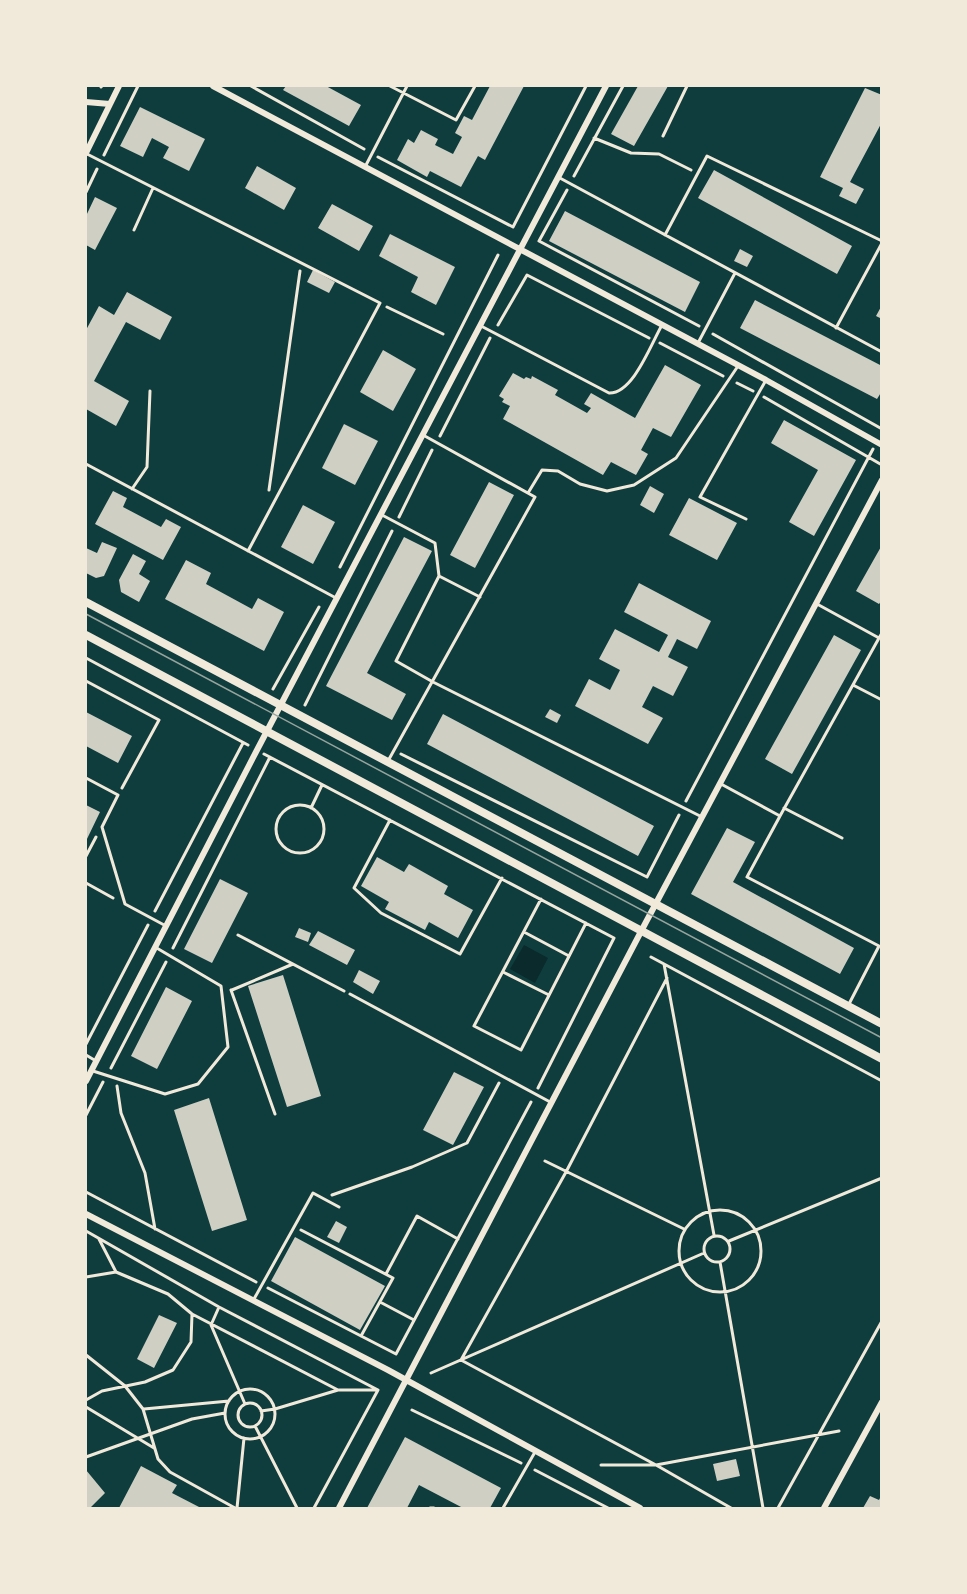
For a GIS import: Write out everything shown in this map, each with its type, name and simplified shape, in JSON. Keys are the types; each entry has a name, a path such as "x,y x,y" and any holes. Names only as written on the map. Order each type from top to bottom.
{"street":[{"path":"86,153 119,86"},
{"path":"213,86 766,380 882,445"},
{"path":"86,1081 606,86"},
{"path":"86,102 110,104"},
{"path":"339,1509 655,904 882,480"},
{"path":"86,602 882,1024"},
{"path":"86,635 882,1059"},
{"path":"86,1214 406,1381 640,1509"},
{"path":"824,1509 882,1402"}],"lane":[{"path":"390,86 456,120 475,86"},
{"path":"365,167 407,86"},
{"path":"663,136 687,86"},
{"path":"86,153 380,303 248,551"},
{"path":"665,235 706,156 882,242 836,328"},
{"path":"558,177 882,352"},
{"path":"134,230 153,188"},
{"path":"698,344 735,273"},
{"path":"480,325 609,393 616,393 631,383 662,325"},
{"path":"528,493 542,470 558,471 580,484 608,491 634,485 676,458 738,366"},
{"path":"746,519 700,498 766,380"},
{"path":"132,489 147,467 150,391"},
{"path":"388,762 535,497 423,435"},
{"path":"86,464 337,599"},
{"path":"382,514 435,543 439,576 396,661 433,682 702,817"},
{"path":"439,576 480,597"},
{"path":"816,603 879,638"},
{"path":"848,1006 879,946 747,877 882,633"},
{"path":"853,685 882,700"},
{"path":"86,778 118,795 102,827 125,904 166,926"},
{"path":"720,783 780,816"},
{"path":"784,808 842,838"},
{"path":"91,1071 165,1094 198,1084 228,1047 221,986 155,947"},
{"path":"350,994 553,1103"},
{"path":"86,1055 96,1061"},
{"path":"253,1300 313,1193 339,1207"},
{"path":"503,1509 535,1452"}],"path":[{"path":"86,192 138,86"},
{"path":"513,227 586,86"},
{"path":"572,179 622,86"},
{"path":"594,138 631,153 659,154 698,173"},
{"path":"539,241 567,190"},
{"path":"337,572 498,255"},
{"path":"268,496 301,263"},
{"path":"315,710 305,705 436,443 494,332 527,275 730,379 882,465"},
{"path":"380,303 443,334"},
{"path":"394,751 648,877 682,807 868,457"},
{"path":"273,689 327,593"},
{"path":"86,658 614,938 535,1094 396,1354 86,1192"},
{"path":"86,681 159,720 118,795"},
{"path":"266,686 286,696"},
{"path":"86,1044 243,743"},
{"path":"86,1115 170,956 270,757"},
{"path":"311,808 322,785"},
{"path":"304,805 311,808 322,819 323,834 320,841 308,852 291,852 279,841 276,833 278,818 289,807 304,805"},
{"path":"390,820 354,888 381,913 460,954 502,878"},
{"path":"86,856 102,827"},
{"path":"86,883 125,904"},
{"path":"541,899 474,1026 520,1050 586,923"},
{"path":"524,932 569,956"},
{"path":"238,935 350,994"},
{"path":"651,957 882,1081"},
{"path":"221,986 232,990 293,964"},
{"path":"664,964 714,1235"},
{"path":"503,972 549,995"},
{"path":"461,1360 566,1172 667,978"},
{"path":"232,990 275,1114"},
{"path":"322,1198 412,1167 467,1143 502,1077"},
{"path":"116,1078 121,1113 145,1173 155,1229"},
{"path":"545,1161 684,1229"},
{"path":"729,1241 882,1178"},
{"path":"711,1210 729,1210 740,1215 756,1231 761,1250 757,1270 748,1281 724,1292 711,1292 699,1287 689,1279 679,1263 679,1242 684,1229 693,1219 711,1210"},
{"path":"386,1274 417,1216 458,1239"},
{"path":"294,1227 393,1278 361,1336"},
{"path":"86,1231 219,1307 378,1390"},
{"path":"714,1235 720,1235 729,1241 730,1252 720,1262 710,1260 704,1253 705,1242 714,1235"},
{"path":"99,1238 116,1272"},
{"path":"431,1373 704,1253"},
{"path":"720,1262 763,1509"},
{"path":"86,1277 116,1272 168,1294 192,1314 211,1325 338,1390"},
{"path":"380,1302 414,1320"},
{"path":"219,1307 211,1325 245,1404"},
{"path":"86,1400 102,1391 145,1382 173,1370 191,1342 192,1314"},
{"path":"778,1509 882,1321"},
{"path":"86,1354 125,1386 143,1409 158,1459 170,1472 236,1509 244,1438"},
{"path":"461,1360 656,1465 731,1509"},
{"path":"143,1409 228,1401 240,1391 247,1389 262,1392 268,1396 274,1409 273,1422 266,1433 260,1437 244,1438 231,1430 225,1413 228,1401"},
{"path":"245,1404 256,1405 261,1410 274,1409 338,1390 378,1390"},
{"path":"315,1509 378,1390"},
{"path":"245,1404 239,1410 241,1422 247,1426 255,1426 260,1421 261,1410"},
{"path":"86,1407 156,1449"},
{"path":"412,1410 527,1466 608,1509"},
{"path":"86,1457 136,1437 192,1419 225,1413"},
{"path":"255,1426 297,1509"},
{"path":"601,1465 656,1465 839,1431"}],"water":[{"path":"524,945 548,958 535,983 510,969"}],"building":[{"path":"286,86 326,86 361,105 349,126 283,90"},
{"path":"490,86 524,86 485,160 478,156 461,187 430,171 427,177 397,160 408,139 414,143 421,130 438,139 435,145 453,154 462,137 455,133 464,116 472,120"},
{"path":"638,86 668,86 634,146 611,134"},
{"path":"865,88 882,95 882,122 850,182 864,189 856,204 839,196 843,188 820,177"},
{"path":"140,107 205,139 189,171 163,158 169,147 152,138 143,157 120,146"},
{"path":"257,166 296,188 284,210 245,188"},
{"path":"714,170 852,246 837,274 698,198"},
{"path":"95,197 117,208 95,250 86,245 86,216"},
{"path":"332,204 373,226 359,251 318,228"},
{"path":"565,211 700,282 685,312 549,241"},
{"path":"390,234 455,267 436,305 411,292 418,277 379,256"},
{"path":"740,249 753,256 747,267 734,261"},
{"path":"313,270 335,282 329,293 307,282"},
{"path":"127,292 172,317 160,340 126,322 94,381 129,401 116,426 86,409 86,330 99,306 114,315"},
{"path":"755,300 882,366 882,391 877,399 740,328"},
{"path":"882,305 882,319 876,316"},
{"path":"383,350 416,369 393,411 360,392"},
{"path":"665,365 701,385 671,437 653,428 641,450 648,454 636,475 611,462 603,475 503,419 510,406 502,402 504,399 499,396 513,373 524,379 526,377 531,379 532,376 558,390 555,395 587,413 591,408 584,404 591,393 635,418"},
{"path":"784,420 856,460 814,536 789,522 818,470 771,443"},
{"path":"344,424 378,441 355,485 322,468"},
{"path":"489,482 514,495 475,568 450,555"},
{"path":"650,486 664,494 654,513 640,505"},
{"path":"113,491 127,498 123,507 161,527 166,519 181,527 163,560 95,524"},
{"path":"689,498 737,523 717,560 669,535"},
{"path":"303,505 335,522 313,564 281,547"},
{"path":"404,537 432,551 367,673 406,694 392,720 326,686"},
{"path":"102,542 117,548 104,576 96,578 86,573 86,548 97,553"},
{"path":"882,545 882,600 879,604 856,591"},
{"path":"133,554 146,561 139,574 150,581 139,602 121,592 119,580"},
{"path":"186,560 211,573 206,584 252,609 258,598 284,612 264,651 165,599"},
{"path":"639,583 711,621 697,649 677,639 668,657 688,667 673,696 653,686 642,707 663,718 648,744 575,706 589,679 610,690 620,670 599,659 615,629 659,652 668,635 624,612"},
{"path":"834,635 861,650 792,774 765,759"},
{"path":"550,709 561,715 557,723 545,717"},
{"path":"86,712 132,736 118,763 86,746"},
{"path":"443,714 654,826 638,856 427,744"},
{"path":"86,805 100,812 86,841"},
{"path":"727,828 755,842 733,882 854,948 840,974 691,894"},
{"path":"377,857 404,872 409,864 448,886 444,894 473,910 458,938 429,922 425,930 385,909 389,902 361,886"},
{"path":"220,879 248,893 212,963 184,949"},
{"path":"299,928 311,933 308,942 295,937"},
{"path":"318,931 355,950 347,965 309,945"},
{"path":"359,970 380,981 373,994 353,982"},
{"path":"283,975 321,1096 287,1107 248,986"},
{"path":"166,987 192,1001 157,1069 131,1056"},
{"path":"454,1072 484,1087 453,1145 423,1130"},
{"path":"209,1098 247,1220 212,1231 174,1110"},
{"path":"336,1221 347,1227 339,1243 327,1237"},
{"path":"295,1237 385,1286 360,1330 271,1281"},
{"path":"159,1315 177,1323 154,1368 137,1359"},
{"path":"405,1437 501,1488 490,1508 463,1508 419,1485 407,1508 367,1508"},
{"path":"736,1459 740,1476 717,1481 713,1464"},
{"path":"141,1466 177,1485 172,1493 201,1508 119,1508"},
{"path":"86,1470 105,1493 90,1508 86,1508"},
{"path":"882,1494 882,1508 863,1508 870,1496 879,1500"}],"tram line":[{"path":"86,614 882,1038"}]}
